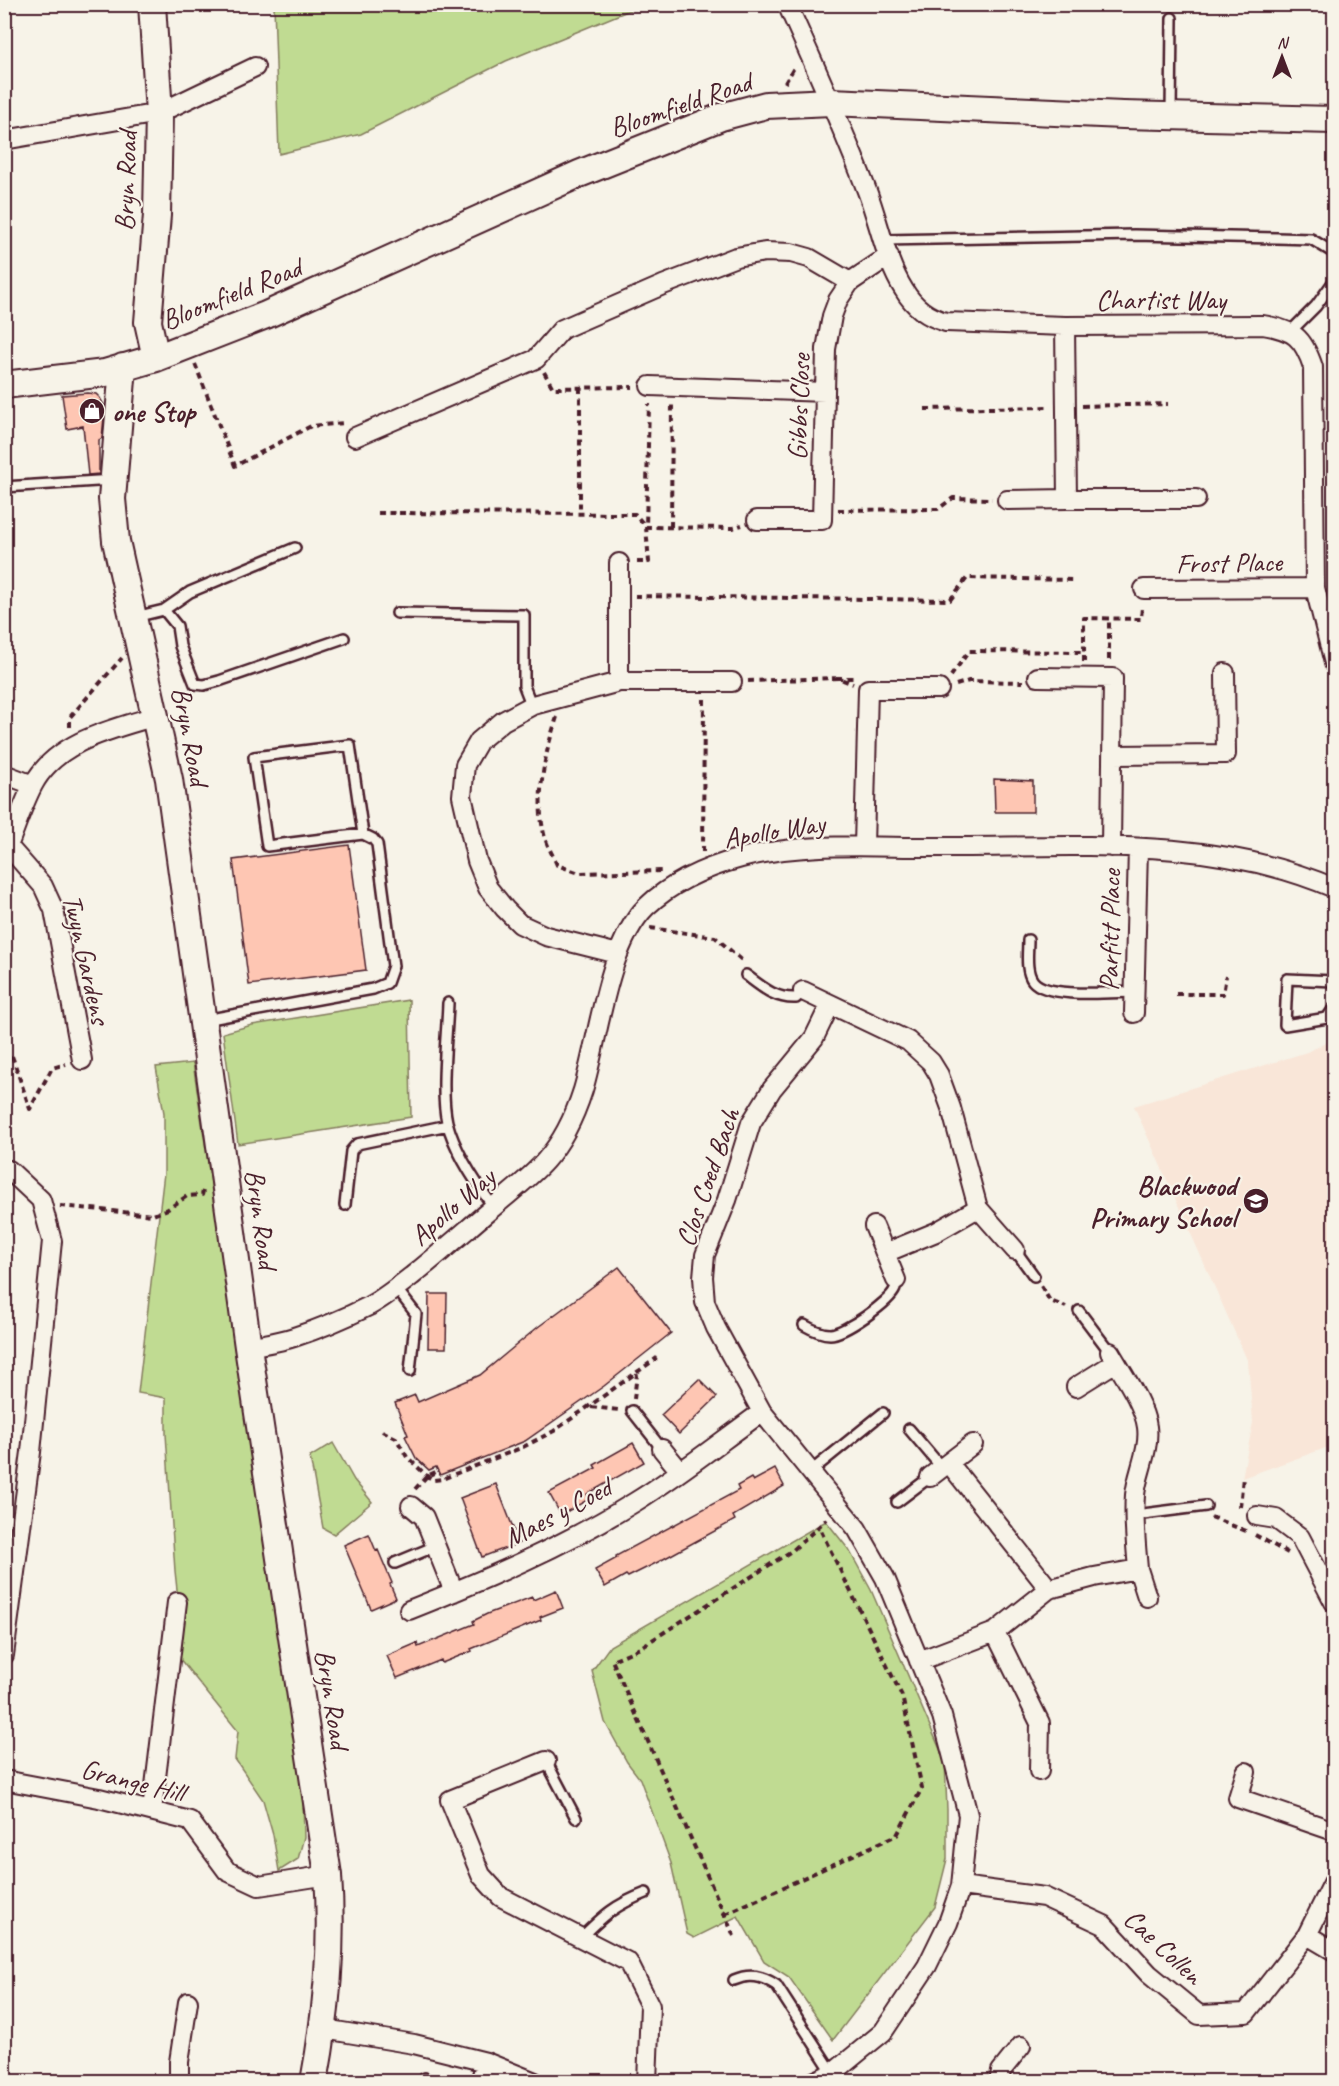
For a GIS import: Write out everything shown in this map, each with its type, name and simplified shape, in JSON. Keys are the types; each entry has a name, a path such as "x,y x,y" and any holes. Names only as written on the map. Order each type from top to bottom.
{"street":[{"name":"Bryn Road","path":"153,4 159,113 157,214 148,322 156,358"},
{"name":"Chartist Way","path":"787,4 864,181 895,274 904,291 930,318 946,322 1065,326 1263,325 1284,328 1290,332"},
{"path":"4,140 159,113 255,67"},
{"name":"Bloomfield Road","path":"4,385 105,372 156,358 266,315 579,174 721,117 766,105 831,102 1171,116 1335,120"},
{"name":"Gibbs Close","path":"822,510 826,349 832,316 838,300 850,282 886,248"},
{"path":"355,437 536,359 562,328 736,257 765,252 791,253 825,267 850,282"},
{"path":"1065,326 1067,500"},
{"path":"1290,332 1307,350 1313,367 1315,588 1335,663"},
{"name":"Bryn Road","path":"123,367 112,498 116,540 169,779 248,1347 328,1875 331,1923 324,2029 314,2082"},
{"path":"650,386 825,392"},
{"path":"1007,500 1196,499"},
{"path":"757,520 822,520 822,510"},
{"path":"619,563 619,682"},
{"name":"Frost Place","path":"1144,589 1315,588"},
{"path":"1113,755 1226,754 1225,673"},
{"path":"1038,677 1113,678 1112,847"},
{"path":"618,954 562,941 520,924 505,909 488,888 477,861 462,796 465,765 479,741 503,721 533,705 619,682 732,682"},
{"path":"864,846 864,683 940,683"},
{"name":"Twyn Gardens","path":"82,1060 54,910 43,886 6,848 33,785 45,767 72,747 111,730 156,716"},
{"path":"4,774 33,785"},
{"name":"Apollo Way","path":"248,1347 293,1337 371,1305 441,1253 546,1160 568,1129 582,1091 618,954 632,926 646,908 672,888 703,871 742,858 781,851 864,846 1112,847 1196,851 1241,858 1284,868 1335,888"},
{"name":"Parfitt Place","path":"1134,1013 1138,848"},
{"path":"804,991 908,1041 932,1062 951,1108 978,1208 1016,1250"},
{"name":"Clos Coed Bach","path":"813,2082 833,2073 883,2032 927,1966 948,1923 961,1886 968,1815 942,1716 885,1578 856,1528 762,1412 716,1328 705,1302 703,1277 705,1255 727,1200 752,1123 772,1089 814,1038 830,1005"},
{"path":"4,1169 9,1170 41,1200 52,1241 31,1452 4,1655"},
{"path":"885,1253 936,1232 978,1208"},
{"path":"874,1226 896,1280"},
{"path":"1076,1387 1113,1357 1141,1407 1147,1426 1147,1445 1135,1496 1135,1515 1138,1569 1148,1597"},
{"name":"Maes y Coed","path":"410,1610 521,1563 587,1530 637,1501 762,1412"},
{"path":"973,1444 940,1469 1049,1589"},
{"path":"662,1449 680,1471"},
{"path":"411,1499 424,1517 454,1592"},
{"path":"1246,1515 1276,1519 1300,1537 1335,1602"},
{"path":"919,1661 995,1632 1049,1589 1094,1577 1138,1569"},
{"path":"152,1811 177,1602"},
{"path":"995,1632 1040,1723 1039,1771"},
{"path":"546,1761 450,1800 481,1875 501,1897 628,1962 650,2006 647,2082"},
{"path":"1246,1772 1238,1798 1335,1831"},
{"name":"Grange Hill","path":"4,1780 99,1798 190,1821 227,1871 259,1886 328,1875"},
{"name":"Cae Collen","path":"961,1886 1044,1897 1104,1925 1149,1974 1199,2015 1246,2013 1307,1935 1335,1881"},
{"path":"1307,1935 1335,1951"},
{"path":"179,2082 179,2062 188,2002"},
{"path":"324,2029 414,2044 486,2062 535,2082"},
{"path":"999,2082 1001,2071 1021,2046"},
{"path":"480,2082 486,2062"}],"lane":[{"path":"1171,116 1172,18"},
{"path":"886,248 1134,235 1311,239 1335,253"},
{"path":"1290,332 1316,306 1335,281"},
{"path":"4,487 114,479"},
{"path":"135,629 190,592 295,548"},
{"path":"164,610 177,626 180,646 195,684 204,685 219,681 344,638"},
{"path":"397,613 524,615 524,686 533,705"},
{"path":"202,1021 373,989 387,982 391,975 393,961 376,844 373,839 363,834 267,846 254,757 350,745 363,834"},
{"path":"1028,940 1029,972 1034,982 1043,988 1058,992 1135,992"},
{"path":"749,978 772,994 783,998 796,998 804,991"},
{"path":"1335,981 1287,979 1286,1026 1327,1018 1335,1008"},
{"path":"448,1003 444,1096 448,1125 475,1182 493,1206"},
{"path":"345,1205 351,1151 357,1144 448,1125"},
{"path":"1016,1250 1034,1276"},
{"path":"804,1325 831,1334 850,1328 890,1297 896,1289 896,1280"},
{"path":"396,1288 416,1314 410,1371"},
{"path":"1078,1311 1113,1357"},
{"path":"632,1411 662,1449"},
{"path":"810,1472 883,1413"},
{"path":"897,1502 940,1469 909,1429"},
{"path":"1135,1515 1206,1506"},
{"path":"395,1563 436,1546"},
{"path":"546,1761 576,1818"},
{"path":"582,1938 604,1915 621,1903 646,1893"},
{"path":"734,1980 750,1976 765,1978 776,1985 833,2073"}],"path":[{"path":"766,105 766,91 786,82 795,66 795,58"},
{"path":"192,358 235,466 311,426 347,423 355,437"},
{"path":"536,359 553,388 650,386 646,527 649,561 619,563"},
{"path":"580,387 580,514"},
{"path":"672,387 672,527"},
{"path":"822,510 938,509 953,498 1007,500"},
{"path":"378,513 635,514 646,527 733,528 757,520"},
{"path":"619,596 950,600 968,578 1074,580"},
{"path":"1084,678 1084,618 1141,619 1144,589"},
{"path":"1108,678 1109,618"},
{"path":"72,747 70,717 135,629"},
{"path":"940,683 952,676 969,651 1084,652"},
{"path":"940,683 1027,682 1038,677"},
{"path":"836,678 864,683"},
{"path":"732,682 836,678 864,683"},
{"path":"703,871 704,682"},
{"path":"563,697 548,743 541,800 544,835 557,865 579,873 669,871"},
{"path":"632,926 715,937 757,974 749,978"},
{"path":"1176,993 1223,993 1226,976"},
{"path":"4,1051 11,1053 30,1110 52,1068 82,1060"},
{"path":"55,1205 153,1215 168,1209 188,1196 202,1195 205,1185"},
{"path":"1034,1276 1050,1301 1078,1311"},
{"path":"382,1431 396,1438 407,1457 427,1476 434,1480 442,1479 521,1448 554,1431 657,1358"},
{"path":"590,1407 632,1411 637,1373"},
{"path":"411,1499 427,1476 438,1471"},
{"path":"1240,1529 1246,1515 1240,1490 1243,1477"},
{"path":"734,1936 612,1660 638,1649 793,1550 839,1508"},
{"path":"1191,1508 1257,1536 1300,1559 1304,1564 1314,1561"},
{"path":"724,1914 897,1834 922,1788 902,1696 819,1527"}],"shaded area":[{"name":"Blackwood Primary School","path":"1334,1039 1334,1445 1242,1478 1253,1422 1248,1362 1134,1106 1307,1052"}],"green space":[{"path":"274,4 642,5 506,61 361,134 279,154"},
{"path":"409,1000 411,1117 238,1144 223,1033 252,1025"},
{"path":"193,1063 303,1799 304,1837 298,1859 279,1871 273,1835 263,1800 235,1759 238,1731 175,1653 180,1617 166,1434 166,1398 138,1393 164,1173 164,1113 156,1067"},
{"path":"333,1443 354,1480 372,1502 334,1534 323,1528 310,1457"},
{"path":"826,1521 849,1550 871,1590 945,1761 947,1810 947,1859 935,1907 833,2040 789,1977 764,1961 738,1916 694,1938 687,1934 671,1863 640,1779 627,1762 605,1722 592,1671 610,1646"}],"building":[{"path":"96,394 105,407 102,438 99,440 99,474 88,475 83,426 67,429 62,395"},
{"path":"994,779 1033,781 1033,812 995,812"},
{"path":"349,845 366,970 249,985 233,860"},
{"path":"619,1267 671,1333 604,1386 525,1441 440,1475 436,1467 429,1470 416,1458 405,1436 408,1435 395,1403 415,1395 418,1402 480,1375 538,1327"},
{"path":"429,1294 447,1294 446,1348 428,1348"},
{"path":"699,1379 717,1397 679,1434 661,1415"},
{"path":"633,1443 644,1462 587,1494 589,1499 561,1515 549,1493 596,1468 594,1465"},
{"path":"775,1469 784,1486 733,1516 735,1520 658,1562 628,1577 626,1575 605,1587 595,1570 617,1558 616,1556 739,1490 737,1486 751,1478 753,1481"},
{"path":"496,1484 519,1543 482,1557 460,1498"},
{"path":"369,1534 392,1583 390,1584 396,1598 371,1609 344,1545"},
{"path":"556,1590 563,1608 540,1617 541,1620 471,1649 472,1651 442,1663 441,1660 397,1678 387,1656 417,1643 418,1647 474,1624 473,1621 487,1614 532,1597 533,1600"}],"place":[{"name":"one Stop","path":"92,411"},
{"name":"Blackwood Primary School","path":"1256,1201"}]}
